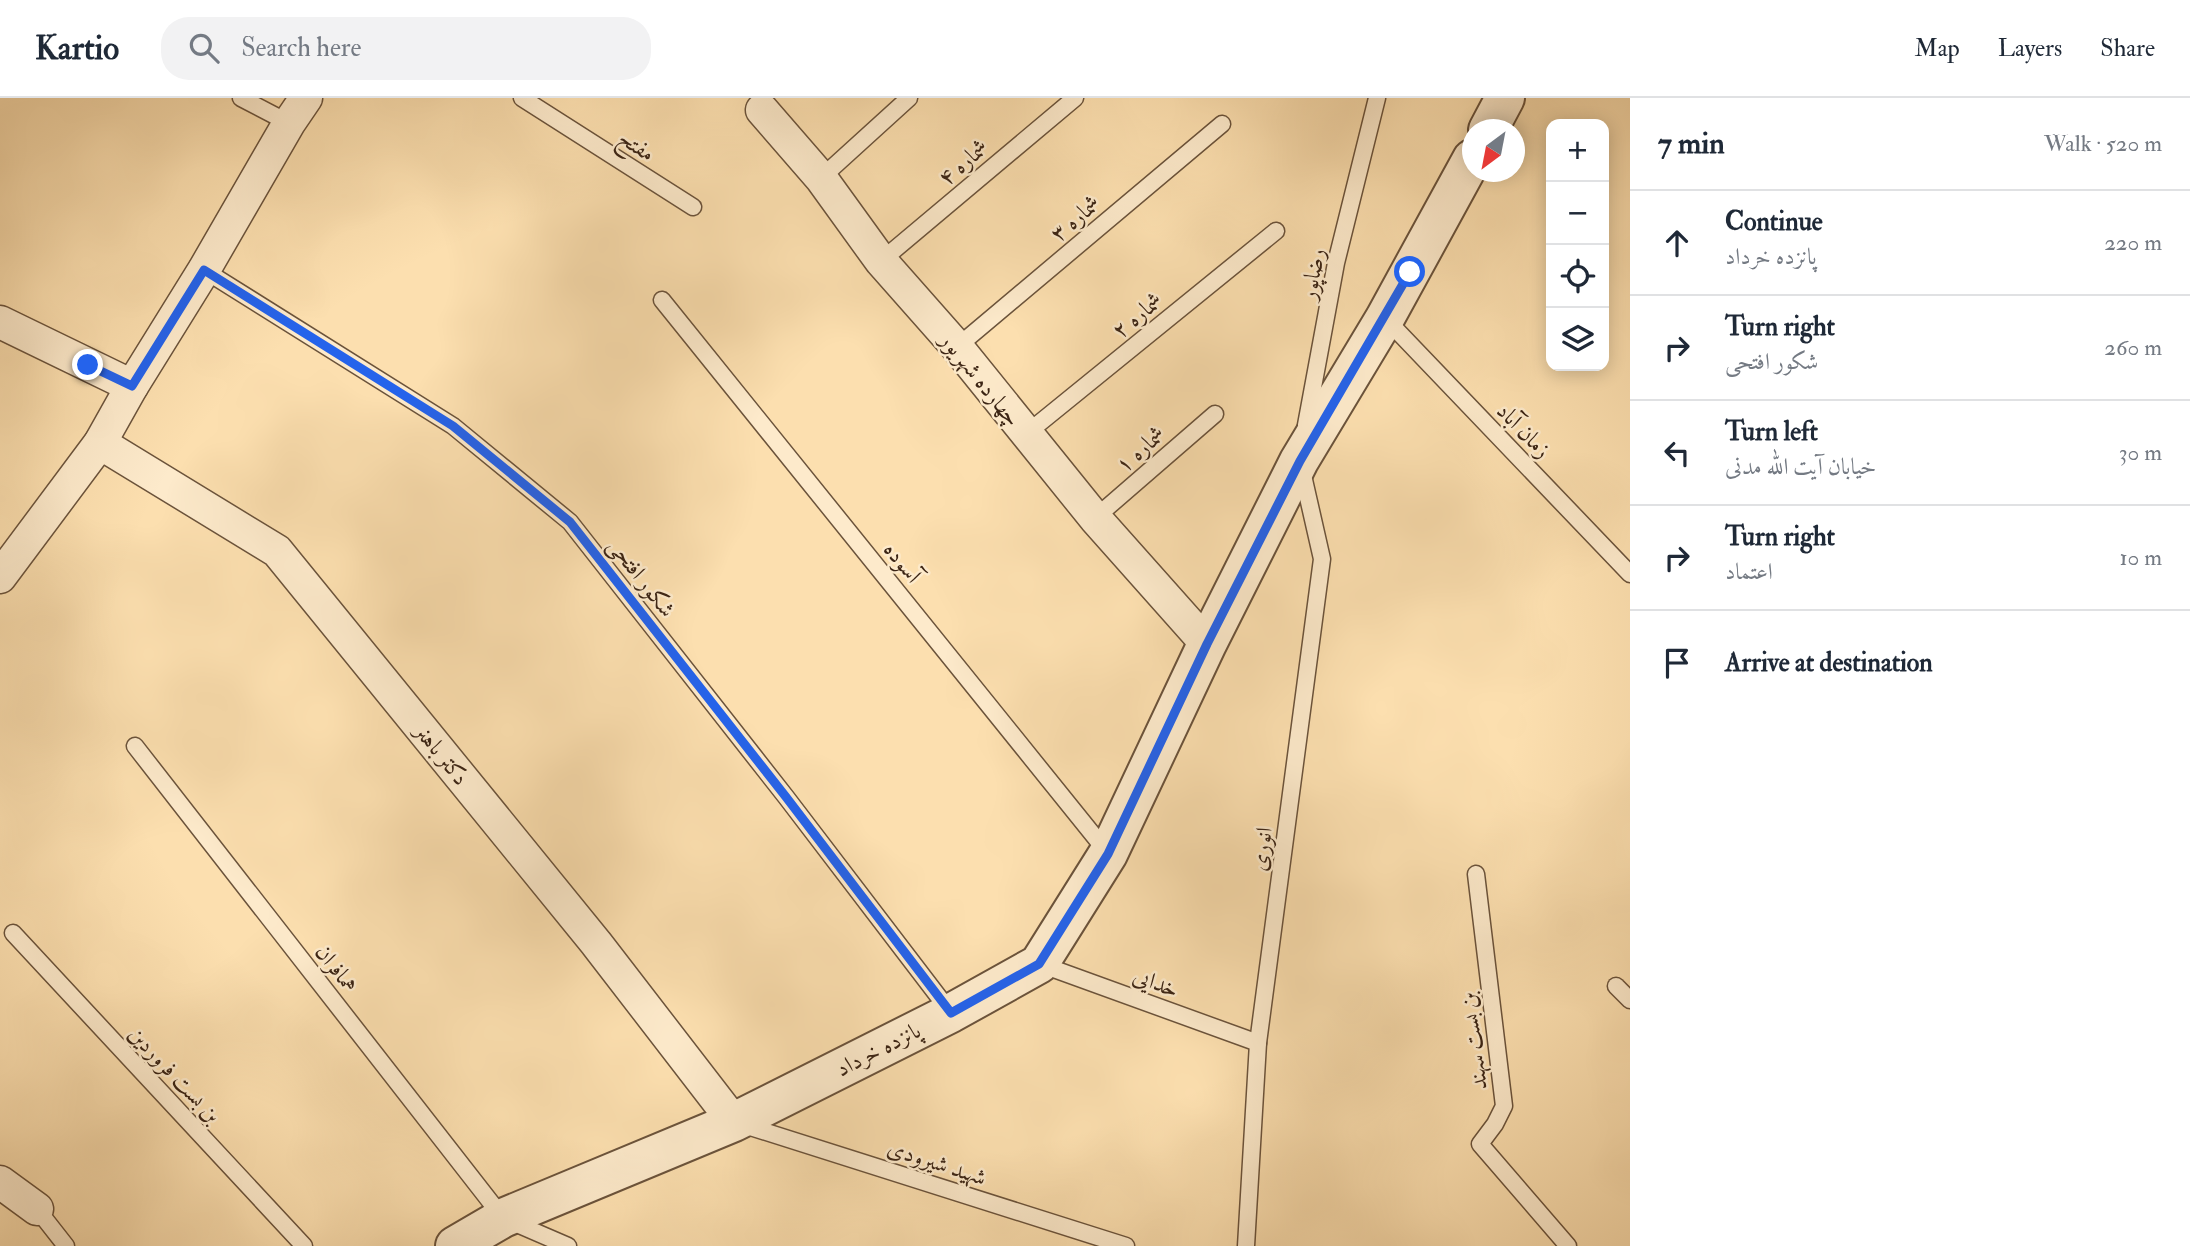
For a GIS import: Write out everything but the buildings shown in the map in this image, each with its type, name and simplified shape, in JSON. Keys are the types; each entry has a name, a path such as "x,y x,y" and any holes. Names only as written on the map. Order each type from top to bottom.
{"street":[{"path":"1494,119 1505,98"},
{"path":"0,577 100,443 297,110"},
{"name":"چهارده شهریور","path":"762,110 821,178 881,261 957,347 1095,518 1207,644"},
{"name":"پانزده خرداد","path":"455,1246 503,1218 734,1122 951,1013 1039,964 1108,854 1207,644 1300,461 1385,318 1462,177"},
{"path":"0,322 132,386"},
{"name":"دکتر باهنر","path":"100,443 277,551 596,943 734,1122"},
{"path":"0,1182 37,1209"}],"lane":[{"path":"241,98 297,110"},
{"name":"مفتح","path":"522,98 693,207"},
{"path":"821,178 909,98"},
{"name":"شماره ۴","path":"881,261 1075,98"},
{"name":"رضاپور","path":"1300,461 1336,263 1377,98"},
{"name":"شماره ۳","path":"957,347 1222,124"},
{"name":"شماره ۲","path":"1026,434 1276,230"},
{"name":"شکور افتحی","path":"204,270 453,426 570,522 951,1013"},
{"name":"آسوده","path":"662,300 1108,854"},
{"name":"زمان آباد","path":"1385,318 1630,574"},
{"name":"شماره ۱","path":"1095,518 1215,414"},
{"name":"انوری","path":"1246,1246 1258,1043 1322,559 1300,461"},
{"name":"همافران","path":"135,746 503,1218"},
{"name":"بن بست سهند","path":"1476,874 1504,1105 1495,1124 1480,1144 1568,1246"},
{"name":"بن بست فروردین","path":"13,933 304,1246"},
{"name":"خدایی","path":"1039,964 1258,1043"},
{"path":"1616,986 1630,1000"},
{"name":"شهید شیرودی","path":"734,1122 1126,1246"},
{"path":"37,1209 66,1246"},
{"path":"503,1218 568,1246"}],"route":[{"path":"88,365 132,386 204,270 453,426 570,522 951,1013 1039,964 1108,854 1207,644 1300,461 1410,272"}]}
